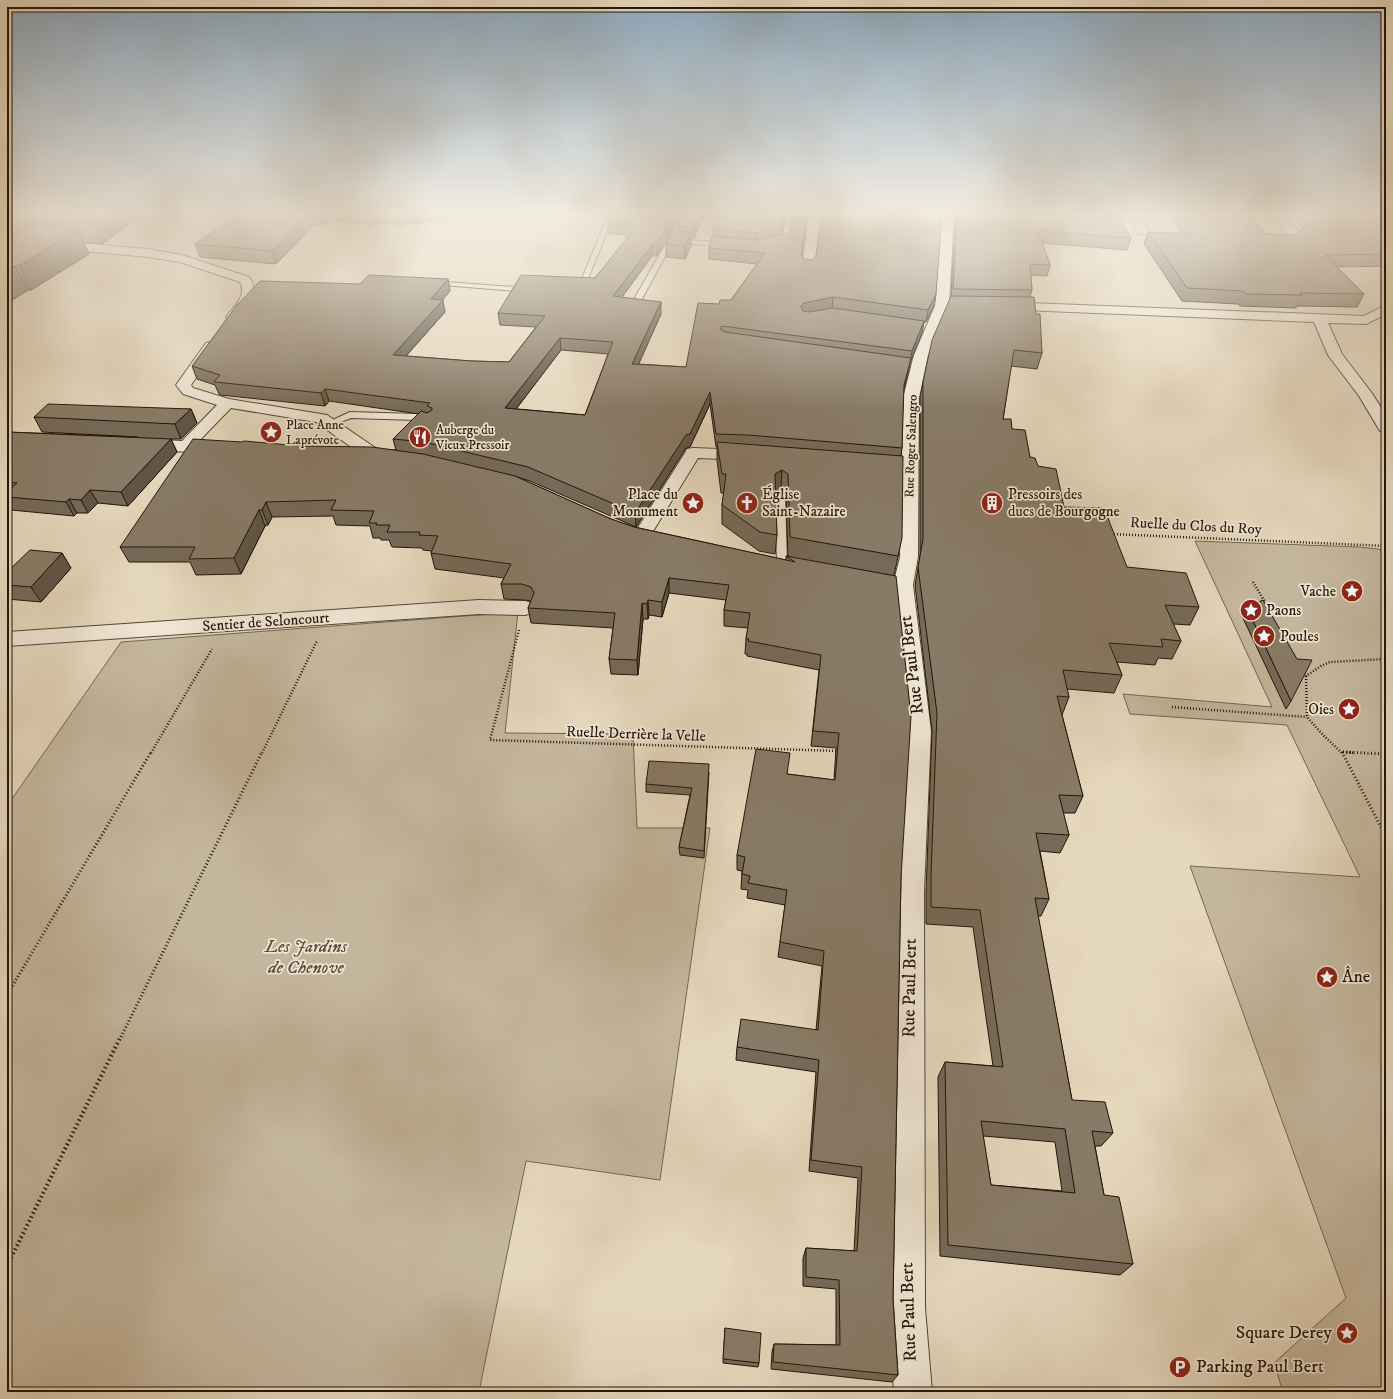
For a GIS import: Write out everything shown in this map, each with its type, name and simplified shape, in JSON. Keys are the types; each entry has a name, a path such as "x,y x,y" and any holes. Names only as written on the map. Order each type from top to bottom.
{"street":[{"path":"245,280 253,288 249,295 183,385 188,391 227,403 321,418 381,456 342,453"},
{"name":"Rue Roger Salengro","path":"895,584 909,558 901,468 914,368 922,354 932,329 950,306 949,280"},
{"path":"996,306 1034,306 1138,312 1366,320 1386,309"},
{"path":"1319,318 1335,355 1366,395 1386,428"},
{"path":"917,327 932,329"},
{"path":"186,446 227,403"},
{"path":"132,443 233,448"},
{"path":"641,536 693,453 760,456"},
{"name":"Rue Paul Bert","path":"895,584 920,730 911,900 907,1308 913,1392"},
{"name":"Sentier de Seloncourt","path":"7,639 479,607 525,608"}],"lane":[{"path":"582,286 584,280"},
{"path":"637,301 649,280"},
{"path":"424,283 514,289"},
{"path":"330,423 350,415 418,417 430,422"},
{"path":"780,493 782,563"}],"path":[{"name":"Ruelle du Clos du Roy","path":"1104,533 1386,546"},
{"path":"1253,582 1268,609"},
{"name":"Ruelle Derrière la Velle","path":"525,608 490,740 845,751"},
{"path":"7,1266 329,617"},
{"path":"7,995 227,624"},
{"path":"1306,676 1329,662 1355,659 1386,659"},
{"path":"1302,669 1306,676 1307,717 1323,735 1342,752 1384,829 1386,841"},
{"path":"1172,707 1307,717"},
{"path":"1342,752 1386,754"}],"green space":[{"path":"1195,541 1360,547 1386,550 1386,1392 1283,1392 1274,1363 1346,1298 1190,866 1360,877 1287,725 1130,714 1123,694 1272,707"},
{"name":"Les Jardins de Chenove","path":"518,612 505,733 633,734 637,828 710,828 660,1180 526,1161 479,1392 7,1392 7,806 121,642"}],"building":[{"path":"364,280 447,280 431,299 443,300 393,355 471,361 509,362 545,316 498,313 518,280 625,280 613,296 661,302 632,364 686,367 698,303 719,304 720,300 731,300 745,280 937,280 936,294 928,310 833,297 804,303 801,306 803,311 809,312 833,308 924,321 912,351 722,326 720,329 725,332 911,358 904,385 902,448 748,435 716,434 710,392 690,434 686,435 635,513 528,467 424,442 393,439 421,411 427,413 432,410 432,408 427,406 430,403 325,389 321,393 214,382 220,375 192,366 237,305 260,281 360,284","holes":["560,338 613,342 585,415 505,408"]},
{"path":"953,280 1031,280 1032,290 953,289"},
{"path":"1182,280 1350,280 1364,294 1245,294 1243,291 1187,288"},
{"path":"951,296 1034,297 1036,314 1040,314 1042,353 1014,350 1003,419 1011,419 1012,429 1025,430 1030,457 1035,458 1038,466 1056,469 1064,507 1104,508 1127,567 1186,573 1199,607 1165,605 1181,641 1161,639 1163,647 1109,643 1122,675 1063,670 1069,697 1057,696 1083,796 1059,795 1069,835 1036,833 1049,899 1035,898 1072,1100 1105,1102 1113,1133 1092,1131 1104,1195 1119,1197 1133,1264 948,1245 945,1062 1003,1067 980,910 931,907 937,713 918,567 923,539 923,382 932,340","holes":["981,1121 1065,1129 1075,1193 991,1185"]},
{"path":"48,404 191,409 175,424 34,417"},
{"path":"7,432 171,439 121,492 90,490 81,500 69,499 66,502 7,497 7,492 17,483 7,482"},
{"path":"193,439 244,441 301,446 372,447 423,454 515,476 611,519 634,527 795,562 786,556 896,576 911,716 901,877 893,1299 898,1375 773,1362 774,1344 840,1345 839,1280 806,1277 806,1248 857,1251 862,1167 811,1160 819,1060 737,1047 741,1019 818,1030 824,951 780,942 787,890 748,883 750,876 742,874 745,857 737,855 756,749 790,753 787,774 835,780 839,733 813,731 821,655 748,641 749,639 746,639 750,613 724,610 729,585 669,578 662,602 648,600 647,604 642,603 637,660 609,659 615,613 528,608 534,593 531,587 522,584 501,584 511,564 431,553 438,536 419,535 420,532 387,532 390,525 376,525 377,523 369,523 374,511 331,510 336,500 266,502 262,510 259,510 234,558 189,559 195,547 120,547"},
{"path":"717,442 903,456 902,538 898,556 790,537 788,474 782,470 775,474 777,535 760,532 722,505 726,474 722,474"},
{"path":"30,550 62,553 31,587 7,585 7,572"},
{"path":"1263,600 1297,659 1312,660 1291,701 1247,608"},
{"path":"649,761 709,764 704,851 679,847 692,788 646,784"},
{"path":"725,1328 761,1333 759,1363 723,1359"}],"place":[{"name":"Place Anne Laprévote","path":"271,432"},
{"name":"Auberge du Vieux Pressoir","path":"420,437"},
{"name":"Place du Monument","path":"693,503"},
{"name":"Église Saint-Nazaire","path":"747,503"},
{"name":"Pressoirs des ducs de Bourgogne","path":"992,503"},
{"name":"Vache","path":"1352,591"},
{"name":"Paons","path":"1251,610"},
{"name":"Poules","path":"1264,636"},
{"name":"Oies","path":"1349,709"},
{"name":"Âne","path":"1327,977"},
{"name":"Square Derey","path":"1347,1333"},
{"name":"Parking Paul Bert","path":"1180,1367"}]}
